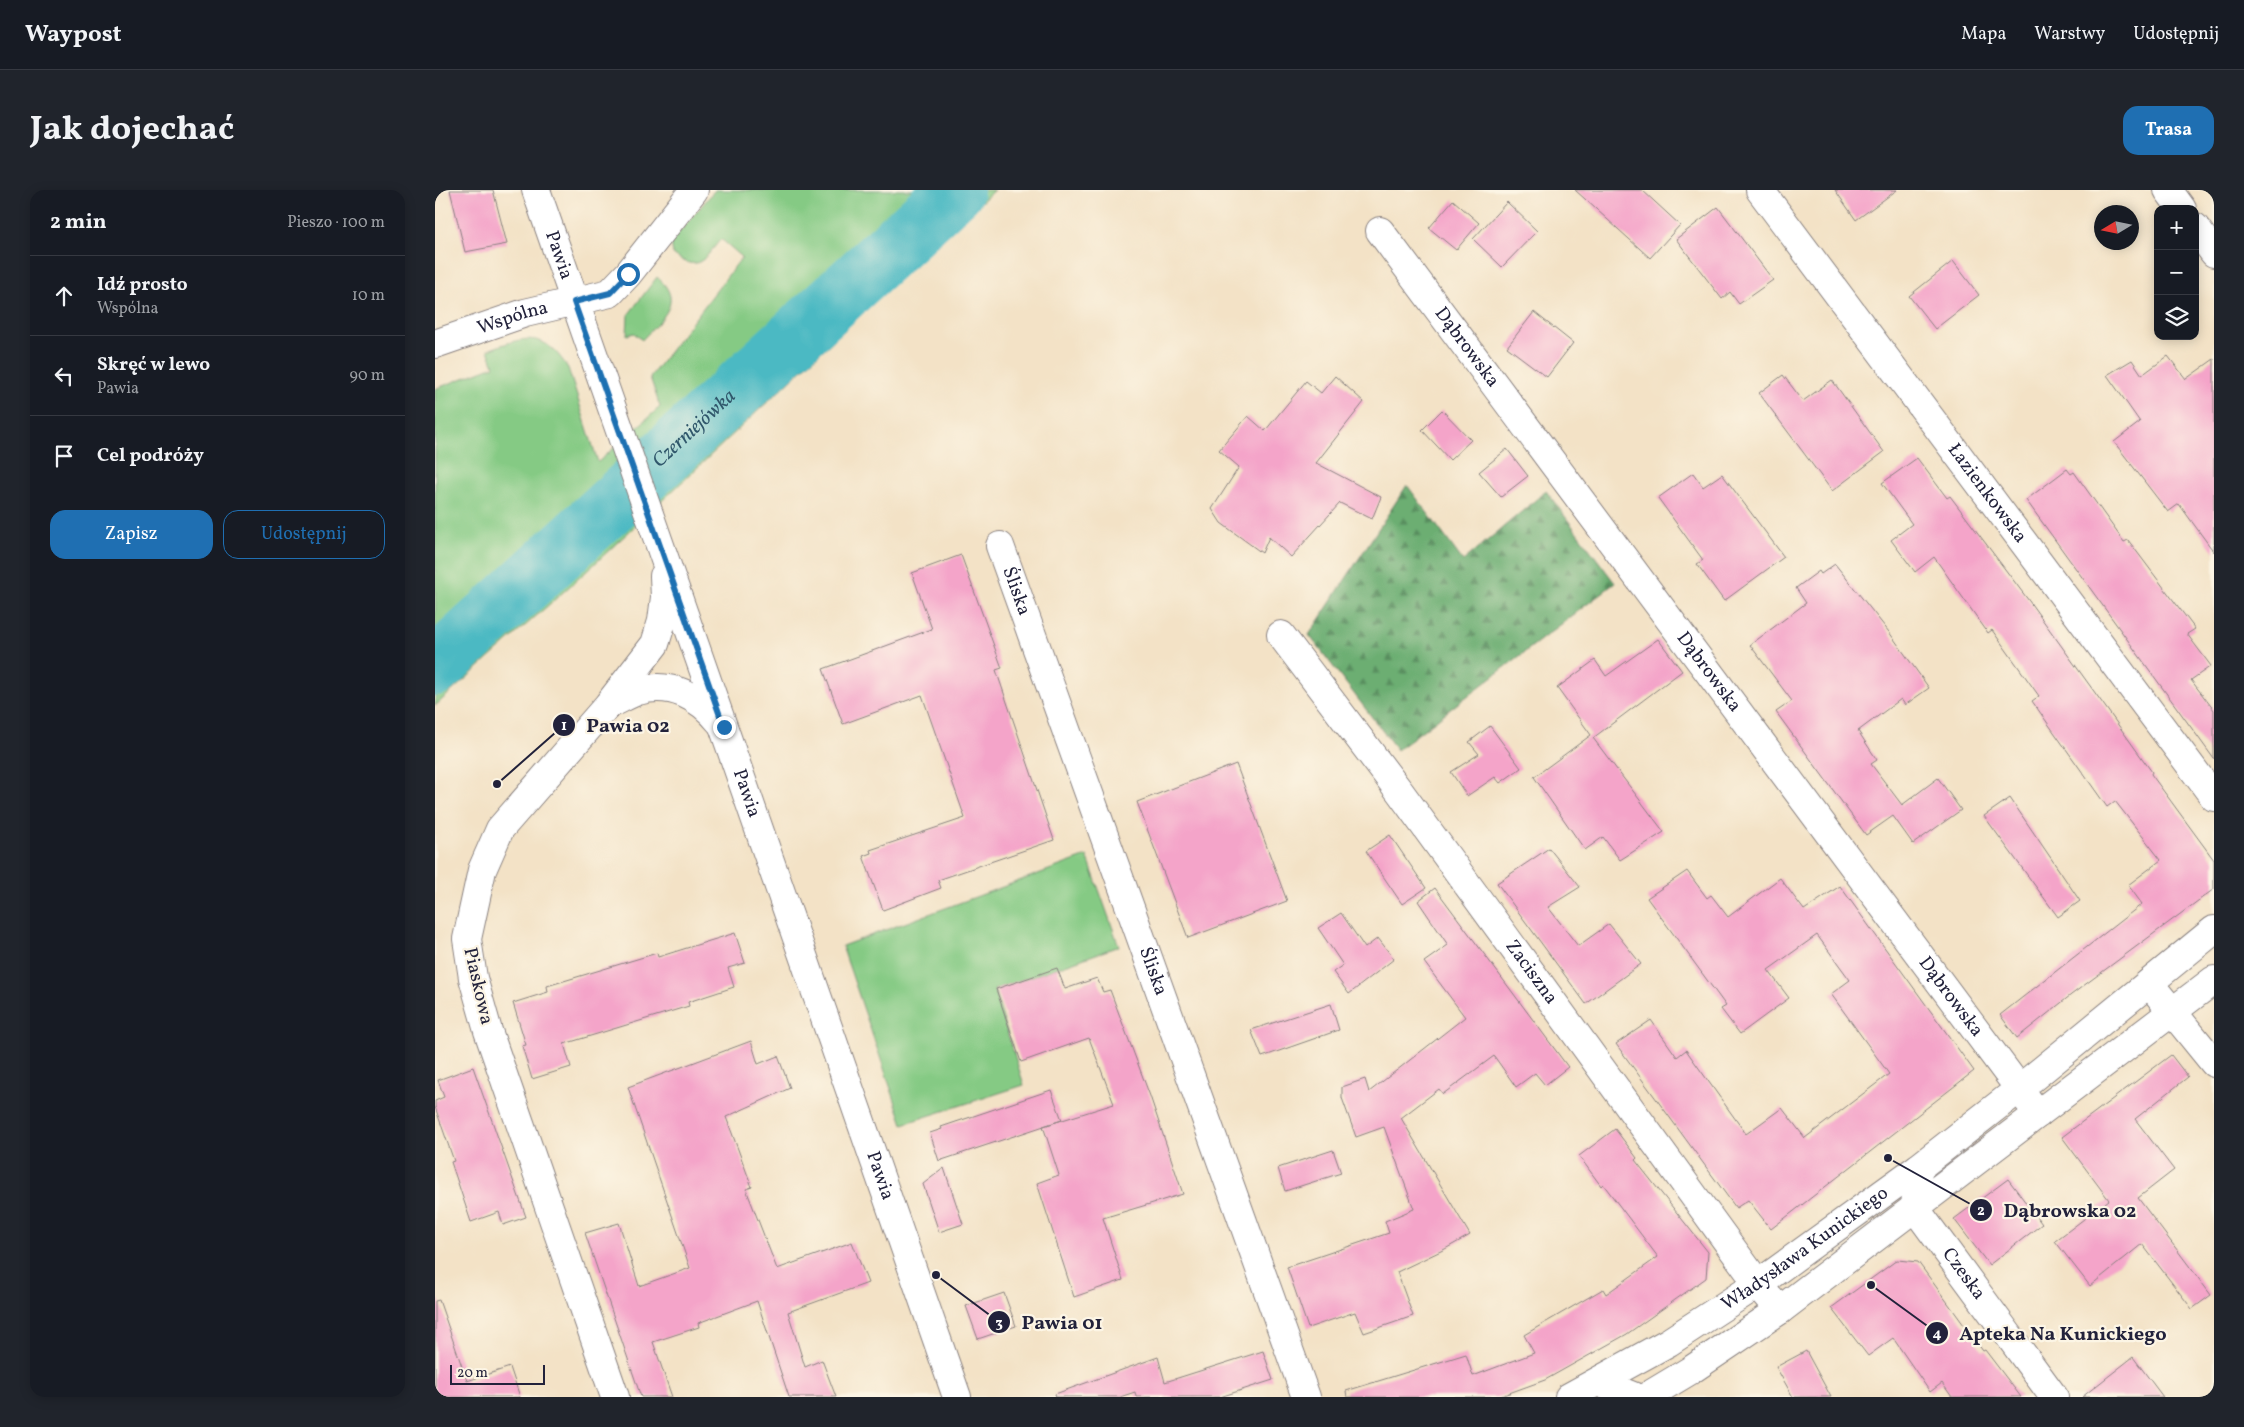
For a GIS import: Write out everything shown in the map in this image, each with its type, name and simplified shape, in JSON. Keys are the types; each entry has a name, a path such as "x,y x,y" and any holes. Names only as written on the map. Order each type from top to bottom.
{"street":[{"name":"Pawia","path":"536,190 957,1397"},
{"name":"Wspólna","path":"435,344 525,313 610,293 628,274 693,190"},
{"name":"Łazienkowska","path":"1760,190 2214,797"},
{"path":"2168,190 2179,205"},
{"name":"Dąbrowska","path":"1380,231 2038,1114"},
{"path":"2199,232 2214,252"},
{"name":"Piaskowa","path":"615,1397 488,1031 473,978 467,940 471,914 482,870 500,829 608,705 655,644 662,621 665,598 659,545"},
{"name":"Śliska","path":"1000,546 1306,1397"},
{"name":"Zaciszna","path":"1281,635 1405,800 1758,1284 1780,1310"},
{"path":"608,705 638,691 658,688 672,689 695,698 710,710 724,727"},
{"name":"Władysława Kunickiego","path":"1569,1397 1669,1342 1758,1284 1918,1168 2214,930"},
{"name":"Władysława Kunickiego","path":"1646,1397 1691,1370 1780,1310 2214,980"},
{"path":"2149,983 2214,1063"},
{"path":"1915,1208 1918,1168"},
{"name":"Czeska","path":"1915,1208 2054,1397"},
{"path":"1598,1382 1635,1397"}],"green space":[{"path":"715,190 994,190 588,570 435,706 435,389 494,366 488,350 523,340 542,342 551,347 568,368 598,462 660,407 650,377 742,257 721,239 700,262 689,263 673,254 671,242"},
{"path":"657,277 670,294 667,310 642,340 634,333 627,335 628,315"},
{"path":"1407,485 1463,561 1546,491 1615,583 1397,750 1309,635"},
{"path":"1087,856 1119,946 994,990 1024,1085 903,1124 842,946"}],"building":[{"path":"450,190 493,190 507,244 465,252"},
{"path":"1575,190 1642,190 1680,225 1650,258"},
{"path":"1835,190 1897,190 1856,220"},
{"path":"1453,200 1479,223 1456,250 1429,228"},
{"path":"1507,202 1537,231 1502,267 1473,239"},
{"path":"1718,207 1773,280 1739,304 1730,292 1722,299 1676,239"},
{"path":"1953,261 1979,295 1935,329 1909,296"},
{"path":"1534,312 1573,343 1547,377 1507,347"},
{"path":"2168,356 2186,379 2214,359 2214,552 2179,504 2168,512 2114,442 2140,422 2107,375 2132,360 2142,375"},
{"path":"1783,375 1803,401 1832,380 1884,452 1832,491 1759,393"},
{"path":"1335,376 1364,402 1316,463 1381,497 1372,519 1340,503 1291,557 1269,537 1262,553 1221,523 1212,509 1239,467 1219,450 1248,416 1265,431 1306,381 1321,393"},
{"path":"1442,410 1471,440 1450,460 1422,430"},
{"path":"1507,449 1528,476 1501,497 1479,472"},
{"path":"1917,458 1947,498 1950,496 2029,601 2214,860 2214,889 2071,995 2017,1038 2000,1015 2142,904 2128,885 2161,860 2115,801 2107,807 2032,701 2039,696 1992,630 1988,633 1934,557 1915,572 1891,540 1912,524 1882,483"},
{"path":"2067,469 2071,474 2074,472 2124,542 2128,540 2195,629 2187,634 2211,666 2191,680 2214,710 2214,759 2026,500"},
{"path":"1693,473 1703,487 1722,474 1784,557 1724,601 1697,564 1703,560 1658,498"},
{"path":"961,555 1002,668 996,670 1054,840 938,880 941,888 883,910 863,856 871,853 870,850 965,818 922,695 843,724 823,669 932,629 912,573"},
{"path":"1835,564 1889,632 1929,688 1905,705 1901,699 1858,731 1877,760 1871,764 1902,805 1938,778 1961,810 1913,844 1893,816 1866,835 1776,712 1792,701 1750,645 1806,603 1796,588 1819,571 1821,574"},
{"path":"1658,639 1682,671 1593,738 1664,832 1620,860 1603,837 1585,850 1534,777 1591,735 1557,688 1595,660 1606,676"},
{"path":"1490,726 1521,768 1500,783 1495,777 1467,796 1451,772 1479,754 1469,742"},
{"path":"1236,764 1287,901 1188,938 1137,802"},
{"path":"2010,798 2080,901 2058,917 1984,816"},
{"path":"1390,835 1426,888 1402,904 1366,851"},
{"path":"1549,848 1580,887 1548,907 1578,946 1609,924 1641,964 1586,1004 1497,883"},
{"path":"1687,871 1707,898 1711,895 1728,917 1780,878 1804,910 1840,886 1974,1071 1771,1229 1748,1200 1736,1208 1616,1044 1651,1020 1677,1057 1686,1050 1746,1134 1782,1108 1805,1138 1889,1074 1831,994 1850,980 1817,935 1768,970 1789,998 1740,1034 1721,1009 1726,1006 1647,898"},
{"path":"1435,888 1568,1067 1545,1085 1535,1073 1516,1087 1494,1056 1443,1094 1439,1089 1401,1118 1470,1235 1397,1272 1413,1316 1364,1333 1355,1312 1308,1328 1287,1267 1389,1233 1385,1221 1414,1209 1384,1127 1356,1137 1342,1098 1342,1087 1365,1079 1369,1092 1465,1017 1424,962 1448,945 1418,901"},
{"path":"1341,913 1365,948 1378,938 1394,959 1349,994 1333,972 1343,965 1318,928"},
{"path":"735,933 745,963 728,968 734,987 688,1002 689,1006 564,1044 571,1067 532,1079 522,1046 526,1045 513,1003 548,992 547,986 657,953 658,957"},
{"path":"1057,968 1065,989 1097,978 1103,992 1110,990 1150,1096 1183,1194 1103,1218 1123,1280 1074,1297 1037,1183 1059,1175 1043,1126 1114,1104 1089,1038 1021,1062 996,989"},
{"path":"1331,1004 1339,1030 1262,1057 1251,1030"},
{"path":"751,1041 758,1064 778,1056 790,1088 726,1117 752,1187 746,1189 777,1269 852,1242 868,1283 788,1312 805,1367 822,1360 836,1397 789,1397 757,1301 698,1323 699,1327 653,1342 672,1397 641,1397 585,1233 619,1223 639,1286 690,1268 628,1087"},
{"path":"2171,1055 2188,1077 2135,1119 2174,1170 2138,1198 2211,1295 2192,1309 2142,1244 2090,1286 2055,1241 2109,1200 2062,1137"},
{"path":"473,1067 526,1217 503,1225 499,1212 471,1222 451,1162 454,1161 435,1107 435,1101 444,1097 438,1080"},
{"path":"1051,1090 1062,1120 939,1161 930,1133 942,1129 941,1127"},
{"path":"1615,1129 1637,1158 1635,1160 1708,1252 1706,1278 1627,1334 1545,1380 1498,1397 1347,1397 1346,1391 1466,1354 1473,1376 1534,1353 1524,1335 1603,1289 1606,1294 1658,1257 1603,1184 1601,1186 1579,1156"},
{"path":"1333,1150 1341,1173 1285,1191 1278,1168"},
{"path":"944,1168 963,1224 939,1232 923,1184"},
{"path":"2008,1179 2042,1224 1989,1265 1954,1219"},
{"path":"1897,1260 1918,1262 1983,1351 1985,1350 2021,1397 1952,1397 1942,1383 1930,1392 1893,1338 1868,1356 1831,1308"},
{"path":"1004,1293 1016,1326 978,1339 966,1306"},
{"path":"439,1300 467,1381 510,1367 520,1397 435,1397 435,1301"},
{"path":"1263,1351 1273,1380 1220,1397 1136,1397 1135,1392 1120,1397 1056,1397 1055,1394 1158,1357 1165,1382"},
{"path":"1806,1351 1831,1397 1793,1397 1776,1367"},
{"path":"2133,1357 2163,1397 2082,1397"}],"waterway":[{"name":"Czerniejówka","path":"435,667 955,190"}],"place":[{"name":"Pawia 02","path":"497,784"},
{"name":"Dąbrowska 02","path":"1888,1158"},
{"name":"Pawia 01","path":"936,1275"},
{"name":"Apteka Na Kunickiego","path":"1871,1285"}],"route":[{"path":"628,274 610,293 574,302 724,727"}]}
